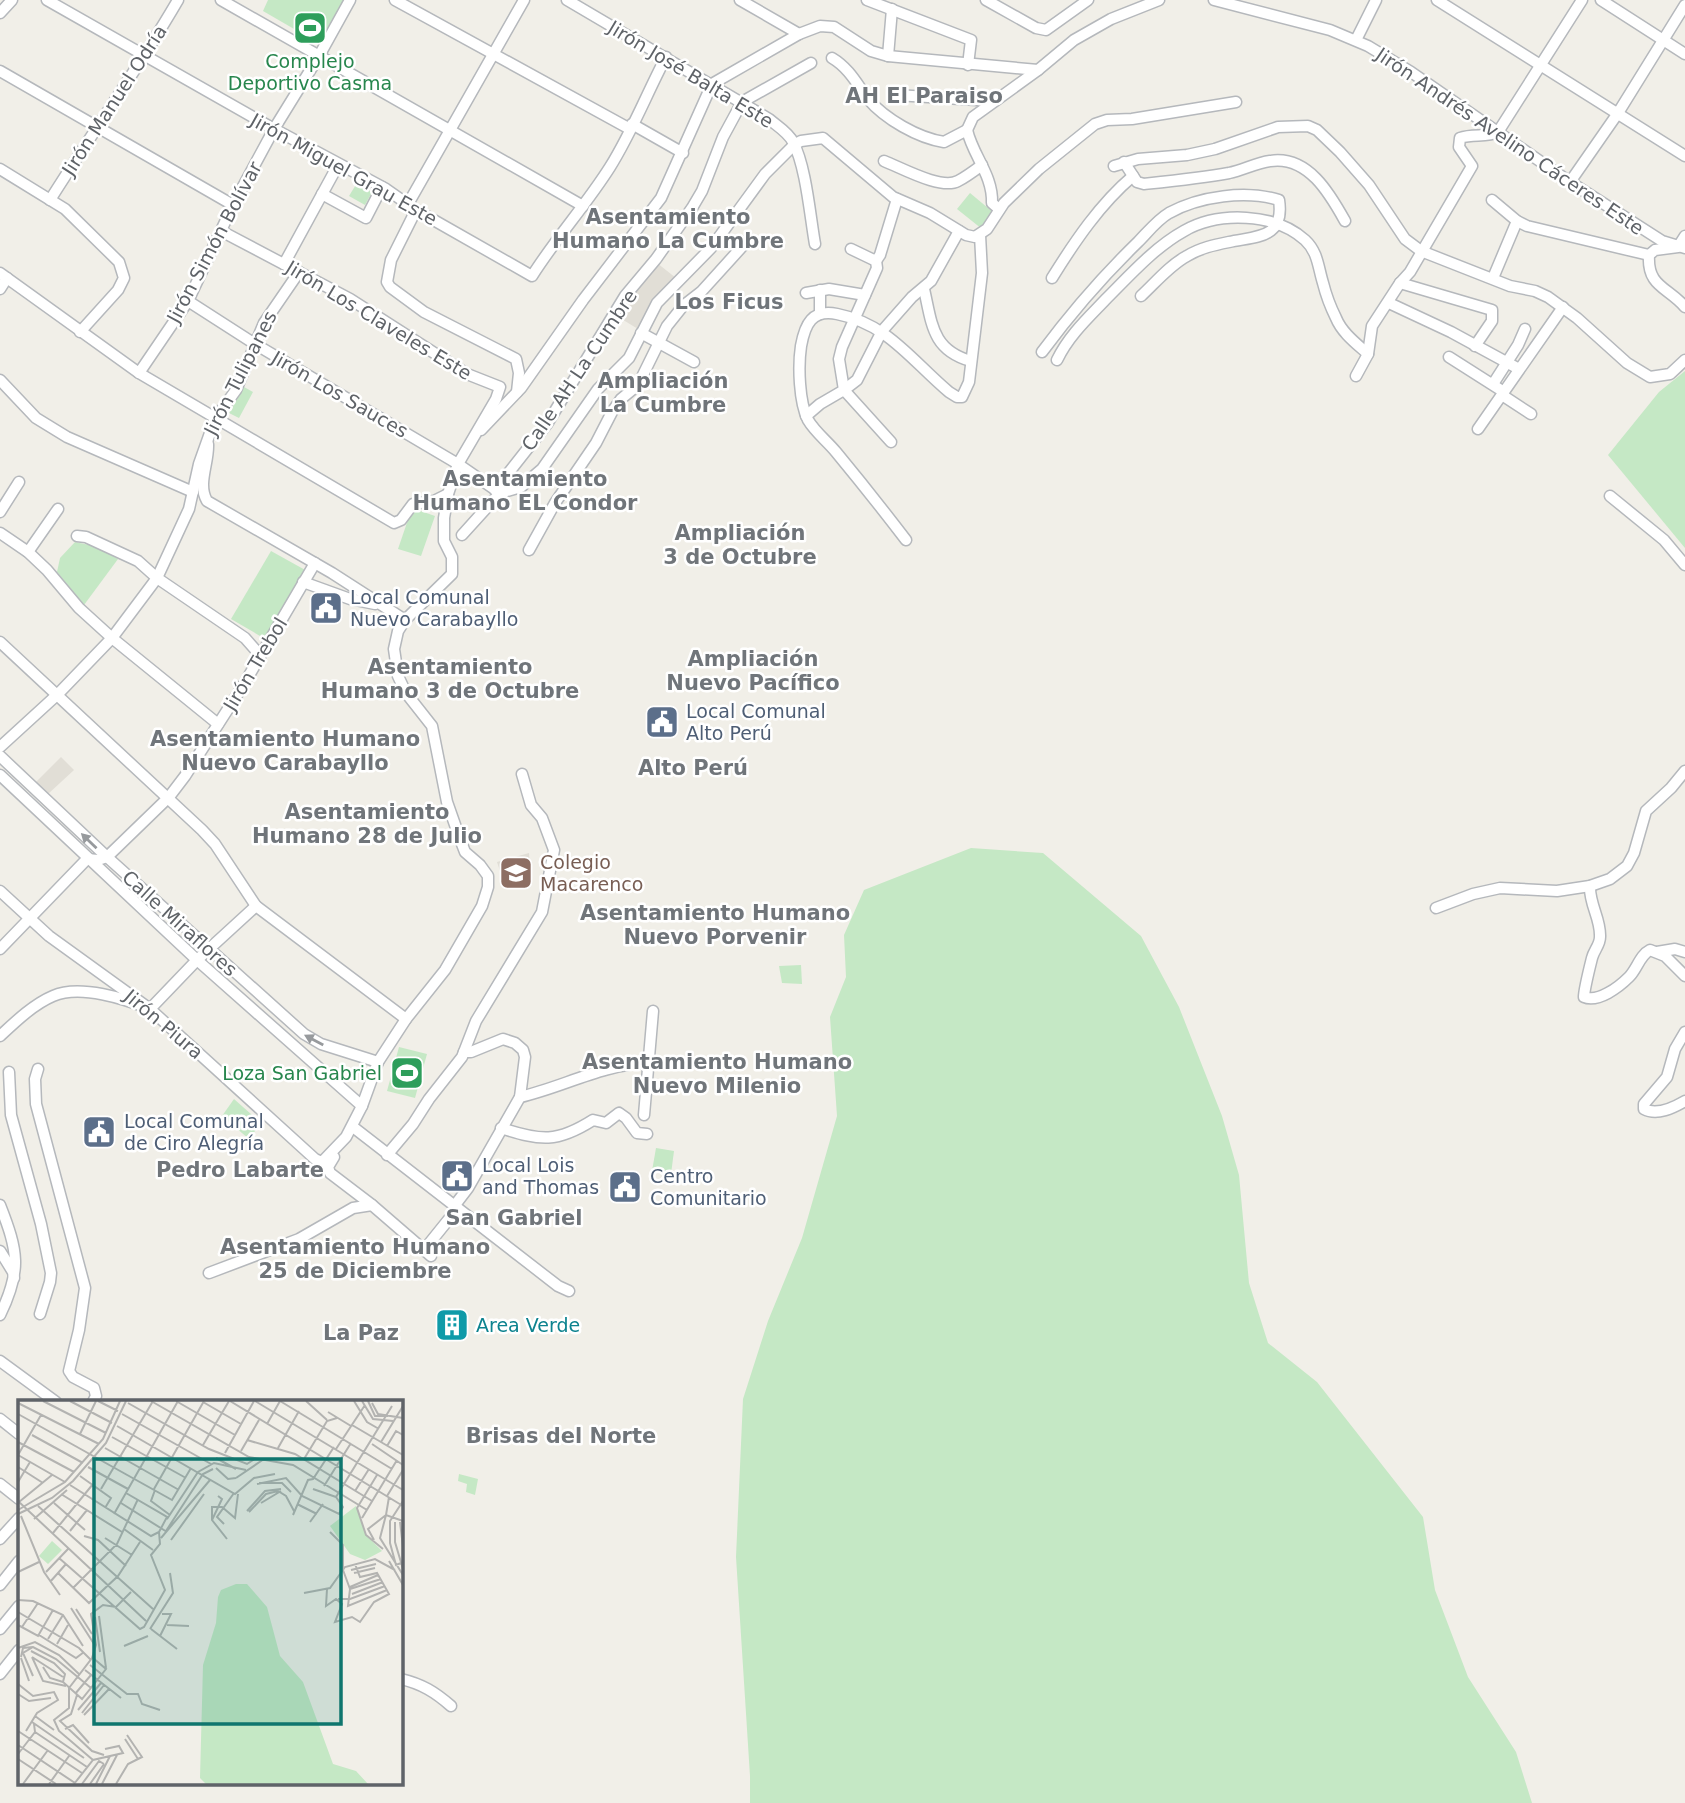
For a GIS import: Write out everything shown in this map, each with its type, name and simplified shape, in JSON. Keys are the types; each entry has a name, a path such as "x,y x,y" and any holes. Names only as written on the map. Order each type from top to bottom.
{"street":[{"path":"0,13 12,0"},
{"name":"Jirón Miguel Grau Este","path":"47,0 274,130 382,187 532,276 554,241 583,206"},
{"name":"Jirón Manuel Odría","path":"50,200 97,125 146,56 178,0"},
{"path":"221,0 583,206 612,164 666,57"},
{"name":"Jirón Simón Bolívar","path":"139,373 188,301 233,205 350,0"},
{"path":"395,0 494,55 683,153"},
{"path":"517,392 519,367 516,359 424,312 387,282 391,260 412,207 450,129 524,0"},
{"name":"Jirón José Balta Este","path":"568,0 742,102 769,119 791,138 803,176 815,244"},
{"path":"740,0 799,34"},
{"path":"867,0 971,40 968,65"},
{"path":"986,0 1037,28 1046,30 1088,0"},
{"path":"832,58 844,66 878,110 915,133 944,142 967,130 973,117 1074,40 1095,27 1159,0"},
{"name":"Jirón Andrés Avelino Cáceres Este","path":"1214,0 1331,30 1356,40 1412,72 1570,182 1662,241 1682,248"},
{"path":"1356,40 1376,0"},
{"path":"1437,0 1685,156"},
{"path":"1356,376 1368,354 1372,326 1410,272 1472,166 1459,147 1460,138 1468,135 1490,136 1497,132 1582,0"},
{"path":"1601,0 1685,54"},
{"path":"1570,182 1618,113 1685,5"},
{"path":"888,57 892,9"},
{"path":"464,1052 471,1052 503,1039 515,1043 523,1050 525,1057 520,1097 427,1253 328,1170 353,1127 378,1062 406,1019 445,970 482,906 489,882 485,871 465,852 447,802 432,726 406,693 398,676 394,649 398,631 405,620 452,574 452,557 444,541 447,494 458,464 473,438 517,392 576,309 662,198 712,84 799,34 820,26 834,27 872,51 888,57 1038,70"},
{"path":"742,102 811,63"},
{"path":"0,71 233,205"},
{"path":"896,95 993,102"},
{"name":"Calle AH La Cumbre","path":"462,535 547,424 625,296 656,259 692,208 702,191 723,137 742,102"},
{"path":"497,491 521,487 542,468 598,389 629,358 657,303 711,248 758,183 794,144 823,138 860,171 897,198 930,213 966,235 981,235 999,209 1039,169 1095,124 1236,102"},
{"path":"1345,221 1318,179 1300,167 1281,161 1273,160 1219,175 1144,184 1137,182 1119,164 1186,155 1248,139 1278,127 1308,126 1317,130 1340,152 1383,205 1405,239 1421,251 1510,286 1541,293 1563,307 1627,363 1650,377 1670,374 1685,360"},
{"path":"967,130 990,182 992,203 999,209"},
{"path":"884,161 947,184 957,182 982,165"},
{"path":"284,264 338,165"},
{"path":"0,169 65,209 119,262 124,278 118,290 80,332"},
{"path":"1052,278 1076,240 1116,191 1133,176"},
{"path":"322,194 366,218 382,187"},
{"path":"1042,352 1111,268 1168,213 1198,202 1234,196 1265,196 1279,200 1278,222 1270,232 1263,236 1203,248 1184,257 1141,296"},
{"path":"891,442 844,390 839,359 877,268 876,261 897,198"},
{"path":"1492,200 1527,226 1649,255"},
{"path":"1057,360 1073,334 1125,280 1172,238 1186,229 1205,223 1254,218 1278,222 1312,247 1336,320 1368,354"},
{"path":"1493,278 1517,220"},
{"name":"Jirón Los Claveles Este","path":"221,231 350,299 467,373 500,387 473,438"},
{"path":"806,416 857,380 882,331 912,297 932,281 959,231"},
{"path":"906,540 806,416 798,365 806,322 830,312 855,317 882,331 928,374 957,397 962,397 969,382 982,273 981,235"},
{"path":"1649,255 1655,250 1682,248 1685,236"},
{"path":"529,550 555,502 596,443 612,412 621,399 638,385 667,326 749,239"},
{"path":"850,249 876,261"},
{"path":"1649,255 1650,271 1657,285 1679,299 1685,307"},
{"name":"Jirón Tulipanes","path":"0,747 58,694 112,638 158,578 189,509 207,437 215,419 236,390 255,344 277,302 299,272"},
{"path":"0,289 4,276 139,373 394,523 401,520 413,504 434,501 447,494"},
{"path":"1400,283 1492,310 1492,321 1475,345"},
{"path":"806,293 838,289 865,295"},
{"path":"925,289 932,321 943,348 957,357 971,361"},
{"path":"820,290 820,314"},
{"name":"Jirón Los Sauces","path":"188,301 255,344 458,464 497,491"},
{"path":"1389,303 1519,369"},
{"path":"1478,429 1563,307"},
{"path":"1493,384 1525,329"},
{"path":"641,333 694,362"},
{"path":"1449,357 1493,384 1531,414"},
{"path":"0,380 36,418 67,438 193,492"},
{"path":"207,437 209,453 202,489 207,501 405,620"},
{"path":"0,512 19,482"},
{"path":"1609,496 1664,540 1685,565"},
{"path":"27,552 58,509"},
{"path":"0,533 47,570 79,608 112,638 218,724"},
{"path":"77,536 86,537 138,561 158,578 245,638 260,655"},
{"name":"Jirón Trebol","path":"107,858 169,797 186,776 314,563"},
{"path":"303,582 349,599 383,605"},
{"path":"0,642 169,797 215,844 256,906 406,1019"},
{"name":"Calle Miraflores","path":"0,756 107,858 312,1040 378,1062"},
{"path":"1436,908 1473,894 1500,888 1557,891 1590,886 1610,879 1627,866 1634,853 1646,811 1685,771"},
{"path":"387,1155 464,1052 476,1021 542,912 554,850 542,818 531,805 522,774"},
{"name":"Calle Miraflores","path":"0,775 197,960 362,1106"},
{"path":"0,949 87,859 107,858"},
{"path":"1590,886 1589,896 1600,936 1598,948 1592,956 1584,997 1596,999 1608,992 1628,977 1650,950 1657,952 1685,976"},
{"name":"Jirón Piura","path":"0,891 49,936 150,1009 315,1158 322,1161 340,1146"},
{"path":"0,1036 43,1002 63,993 119,997 150,1009 197,960 256,906"},
{"path":"1657,952 1675,949 1685,952"},
{"path":"644,1115 653,1011"},
{"path":"1685,1032 1675,1049 1667,1077 1644,1104 1644,1109 1654,1112 1673,1108 1685,1101"},
{"path":"520,1097 610,1068 648,1063"},
{"path":"38,1069 35,1079 36,1104 85,1288 69,1371 73,1377 94,1388 94,1400"},
{"path":"9,1072 10,1115 41,1224 51,1273 40,1314"},
{"path":"501,1128 549,1140 566,1135 593,1120 606,1123 619,1113 638,1133 648,1134"},
{"path":"353,1127 558,1286 569,1291"},
{"path":"209,1273 299,1239 353,1208 372,1205"},
{"path":"0,1206 17,1264 14,1280 0,1315"},
{"path":"0,1251 13,1272 14,1280"},
{"path":"0,1361 53,1400"},
{"path":"0,1419 18,1433"},
{"path":"0,1484 18,1498"},
{"path":"0,1539 18,1519"},
{"path":"0,1585 18,1562"},
{"path":"0,1629 18,1607"},
{"path":"0,1674 18,1651"},
{"path":"402,1679 419,1683 451,1706"}],"shaded area":[{"path":"657,263 676,278 653,303 638,329 615,315"},
{"path":"61,757 74,770 48,794 35,783"},
{"name":"Colegio Macarenco","path":"529,853 531,884 505,886 497,862"}],"green space":[{"name":"Complejo Deportivo Casma","path":"268,0 345,0 320,44 263,11"},
{"path":"357,183 372,192 365,205 349,196"},
{"path":"970,193 994,213 982,229 957,209"},
{"path":"1685,371 1685,548 1608,455 1659,392"},
{"path":"244,387 253,392 239,418 229,413"},
{"path":"412,508 435,516 421,556 398,549"},
{"path":"75,542 94,546 118,559 84,605 57,572 60,558"},
{"path":"271,551 307,571 267,640 231,619"},
{"path":"971,848 1043,853 1141,936 1179,1007 1222,1116 1239,1175 1249,1283 1268,1343 1317,1382 1423,1517 1435,1590 1468,1677 1516,1752 1532,1803 750,1803 736,1557 743,1399 768,1321 802,1238 837,1116 830,1017 846,977 844,935 864,890"},
{"path":"801,965 802,984 782,983 779,966"},
{"name":"Loza San Gabriel","path":"399,1047 427,1054 415,1098 387,1091"},
{"path":"234,1099 261,1123 249,1139 222,1116"},
{"path":"656,1148 674,1151 671,1174 652,1171"},
{"path":"459,1474 478,1479 475,1495 466,1492 467,1484 458,1481"}],"place":[{"name":"Complejo Deportivo Casma","path":"310,28"},
{"name":"Local Comunal Nuevo Carabayllo","path":"326,608"},
{"name":"Local Comunal Alto Perú","path":"662,722"},
{"name":"Colegio Macarenco","path":"516,873"},
{"name":"Loza San Gabriel","path":"407,1073"},
{"name":"Local Comunal de Ciro Alegría","path":"99,1132"},
{"name":"Local Lois and Thomas","path":"457,1176"},
{"name":"Centro Comunitario","path":"625,1187"},
{"name":"Area Verde","path":"452,1325"}],"district":[{"name":"AH El Paraiso","path":"924,96"},
{"name":"Asentamiento Humano La Cumbre","path":"668,229"},
{"name":"Los Ficus","path":"729,302"},
{"name":"Ampliación La Cumbre","path":"663,393"},
{"name":"Asentamiento Humano EL Condor","path":"525,491"},
{"name":"Ampliación 3 de Octubre","path":"740,545"},
{"name":"Ampliación Nuevo Pacífico","path":"753,671"},
{"name":"Asentamiento Humano 3 de Octubre","path":"450,679"},
{"name":"Asentamiento Humano Nuevo Carabayllo","path":"285,751"},
{"name":"Alto Perú","path":"693,768"},
{"name":"Asentamiento Humano 28 de Julio","path":"367,824"},
{"name":"Asentamiento Humano Nuevo Porvenir","path":"715,925"},
{"name":"Asentamiento Humano Nuevo Milenio","path":"717,1074"},
{"name":"Pedro Labarte","path":"240,1170"},
{"name":"San Gabriel","path":"514,1218"},
{"name":"Asentamiento Humano 25 de Diciembre","path":"355,1259"},
{"name":"La Paz","path":"361,1333"},
{"name":"Brisas del Norte","path":"561,1436"}]}
